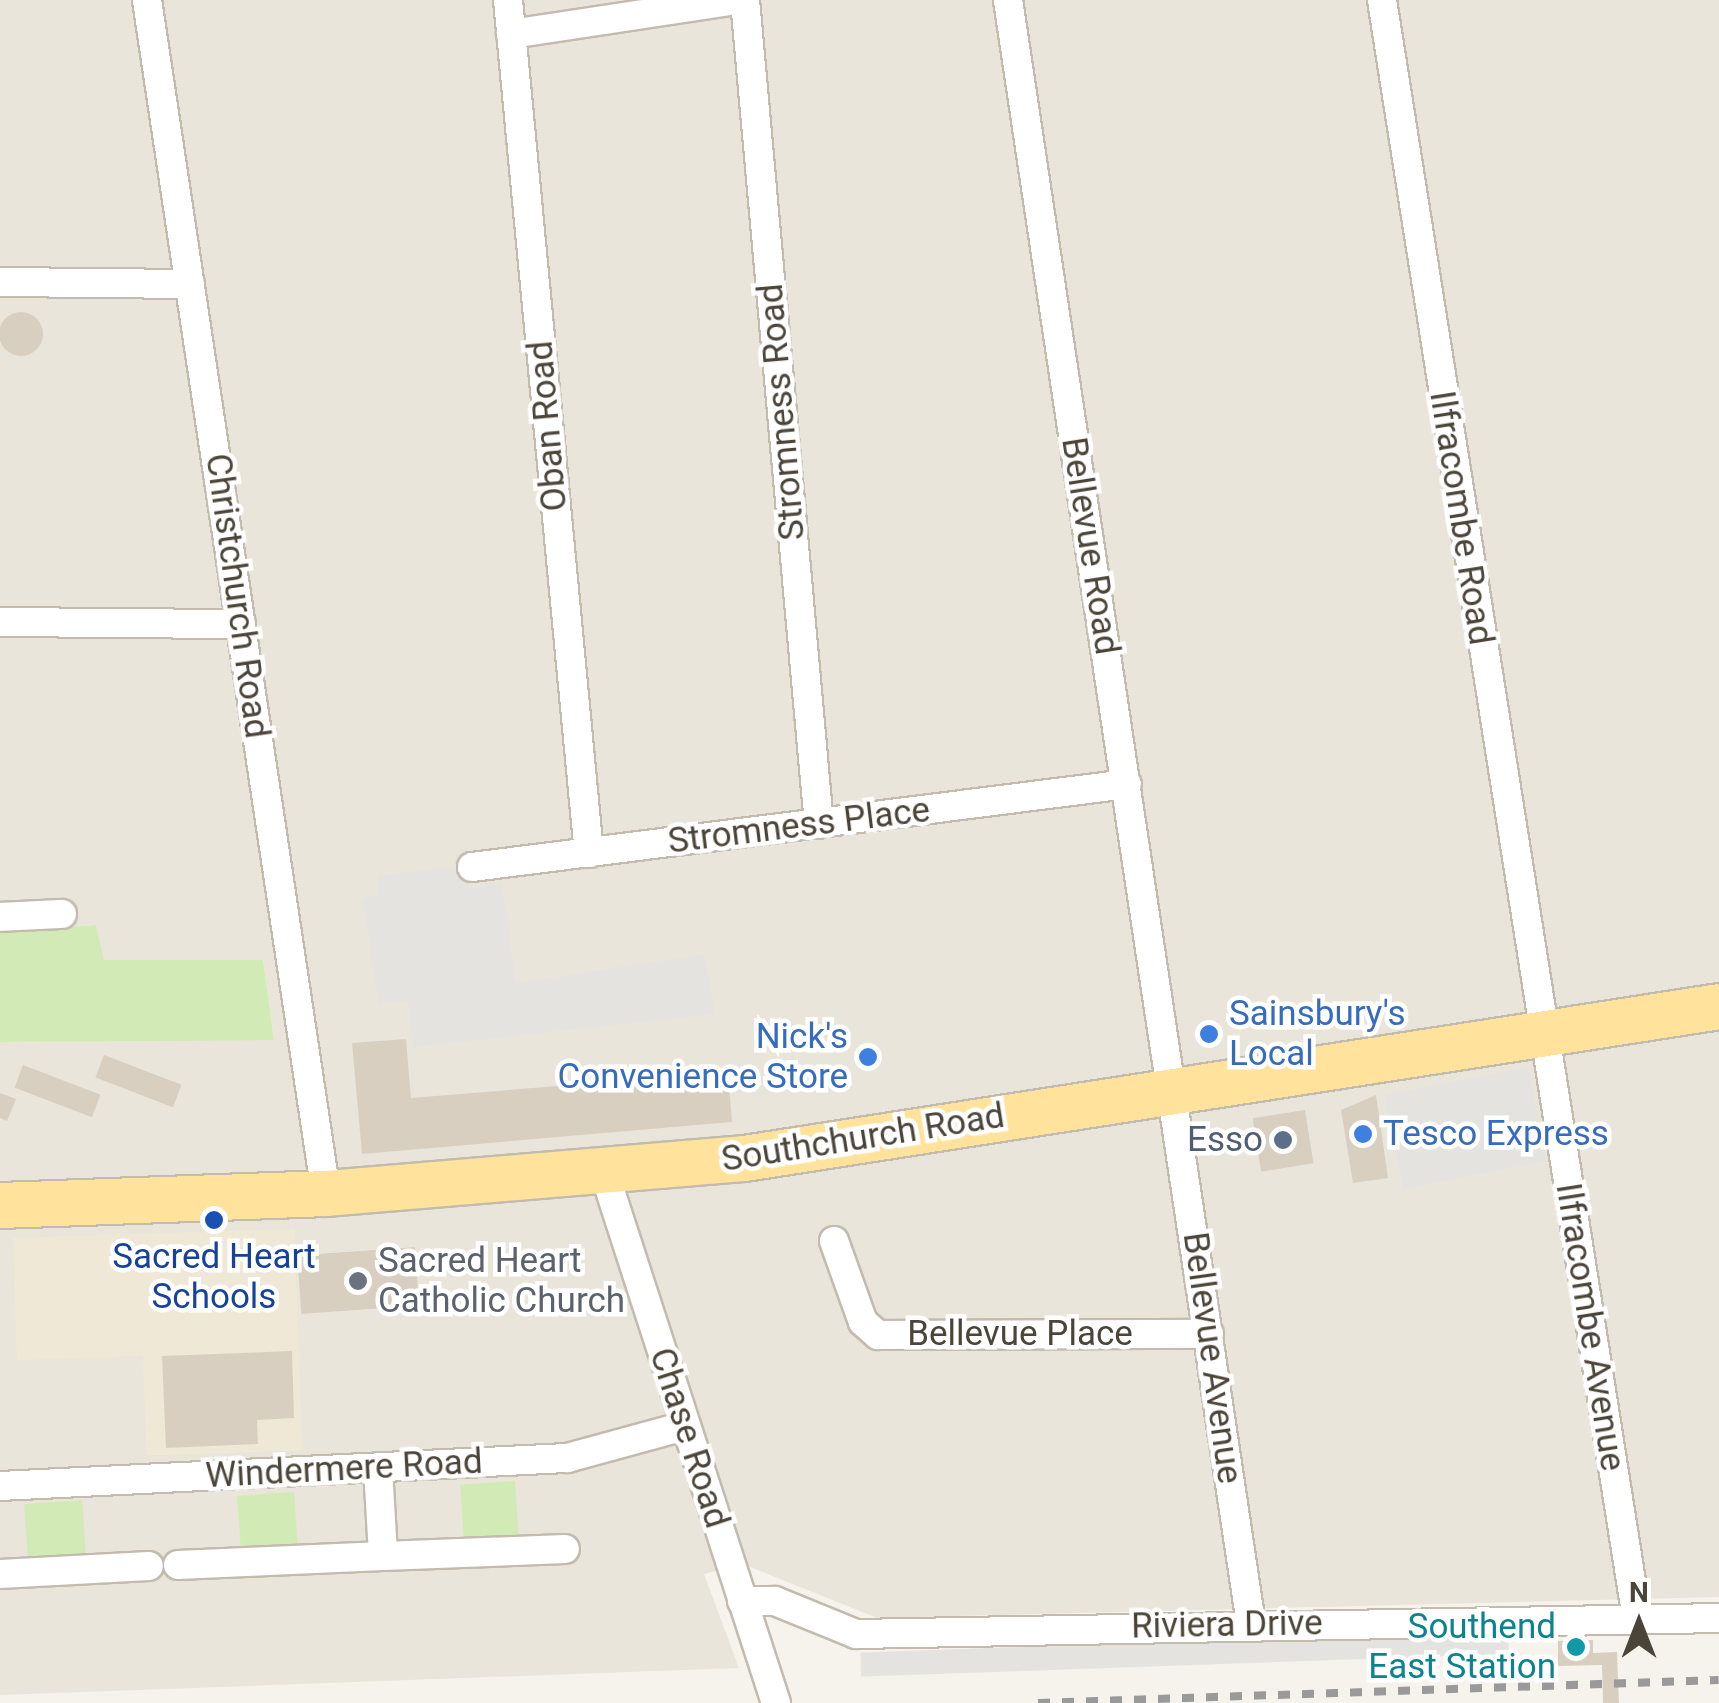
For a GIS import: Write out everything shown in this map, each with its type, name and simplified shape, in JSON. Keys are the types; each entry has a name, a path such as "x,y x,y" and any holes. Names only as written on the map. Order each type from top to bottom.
{"main road":[{"name":"Southchurch Road","path":"0,1205 326,1192 604,1172 1174,1092 1719,1006"}],"street":[{"name":"Christchurch Road","path":"147,0 326,1192"},
{"name":"Oban Road","path":"508,0 589,852"},
{"path":"511,34 736,0"},
{"name":"Stromness Road","path":"745,0 819,824"},
{"name":"Bellevue Road","path":"1008,0 1174,1092"},
{"name":"Ilfracombe Road","path":"1382,0 1543,1035"},
{"path":"0,282 190,284"},
{"path":"0,622 240,624"},
{"name":"Stromness Place","path":"472,867 1126,784"},
{"path":"0,917 62,914"},
{"name":"Ilfracombe Avenue","path":"1543,1035 1637,1620"},
{"name":"Bellevue Avenue","path":"1174,1092 1251,1624"},
{"name":"Chase Road","path":"604,1172 776,1703"},
{"name":"Bellevue Place","path":"834,1240 863,1322 878,1335 1209,1334"},
{"name":"Windermere Road","path":"0,1486 567,1458 685,1426"},
{"path":"378,1468 383,1556"},
{"path":"0,1574 565,1549"},
{"name":"Riviera Drive","path":"742,1600 775,1601 856,1634 1719,1618"}],"shaded area":[{"path":"0,0 1719,0 1719,1597 877,1618 743,1564 704,1574 739,1668 0,1695 0,1042 274,1039 263,960 104,960 95,925 0,932","holes":["414,1247 419,1306 302,1314 298,1255","144,1356 302,1450 147,1455"]},
{"path":"466,865 469,888 502,884 516,983 704,954 715,1014 413,1047 408,1001 378,1003 363,898 379,895 377,876"},
{"path":"1528,1067 1546,1161 1403,1189 1385,1095"},
{"path":"295,1229 302,1450 147,1455 143,1356 17,1360 13,1238"},
{"path":"1508,1630 1509,1654 861,1677 860,1653"}],"green space":[{"path":"96,925 104,960 263,960 274,1040 0,1042 0,932"},
{"path":"515,1481 519,1536 464,1540 460,1485"},
{"path":"294,1492 298,1545 241,1549 237,1496"},
{"path":"82,1500 86,1555 28,1559 24,1504"}],"building":[{"path":"21,312 37,318 43,334 37,350 21,356 5,350 -1,334 5,318"},
{"path":"406,1039 411,1098 728,1072 732,1122 362,1154 352,1043"},
{"path":"104,1055 181,1085 173,1107 95,1077"},
{"path":"23,1065 100,1095 92,1117 14,1087"},
{"path":"0,1093 16,1099 7,1121 0,1118"},
{"name":"Tesco Express","path":"1376,1095 1388,1178 1353,1183 1341,1110"},
{"name":"Esso","path":"1305,1110 1313,1163 1261,1172 1253,1118"},
{"name":"Sacred Heart Catholic Church","path":"415,1247 419,1306 301,1314 297,1255"},
{"path":"292,1351 294,1418 257,1420 258,1444 166,1448 162,1356"},
{"path":"1593,1640 1593,1653 1617,1652 1619,1703 1603,1703 1602,1665 1558,1666 1558,1641"}],"railway":[{"path":"1038,1703 1719,1680"}],"place":[{"name":"Sainsbury's Local","path":"1209,1034"},
{"name":"Nick's Convenience Store","path":"868,1057"},
{"name":"Tesco Express","path":"1363,1134"},
{"name":"Esso","path":"1283,1140"},
{"name":"Sacred Heart Schools","path":"214,1220"},
{"name":"Sacred Heart Catholic Church","path":"358,1281"},
{"name":"Southend East Station","path":"1576,1647"}]}
